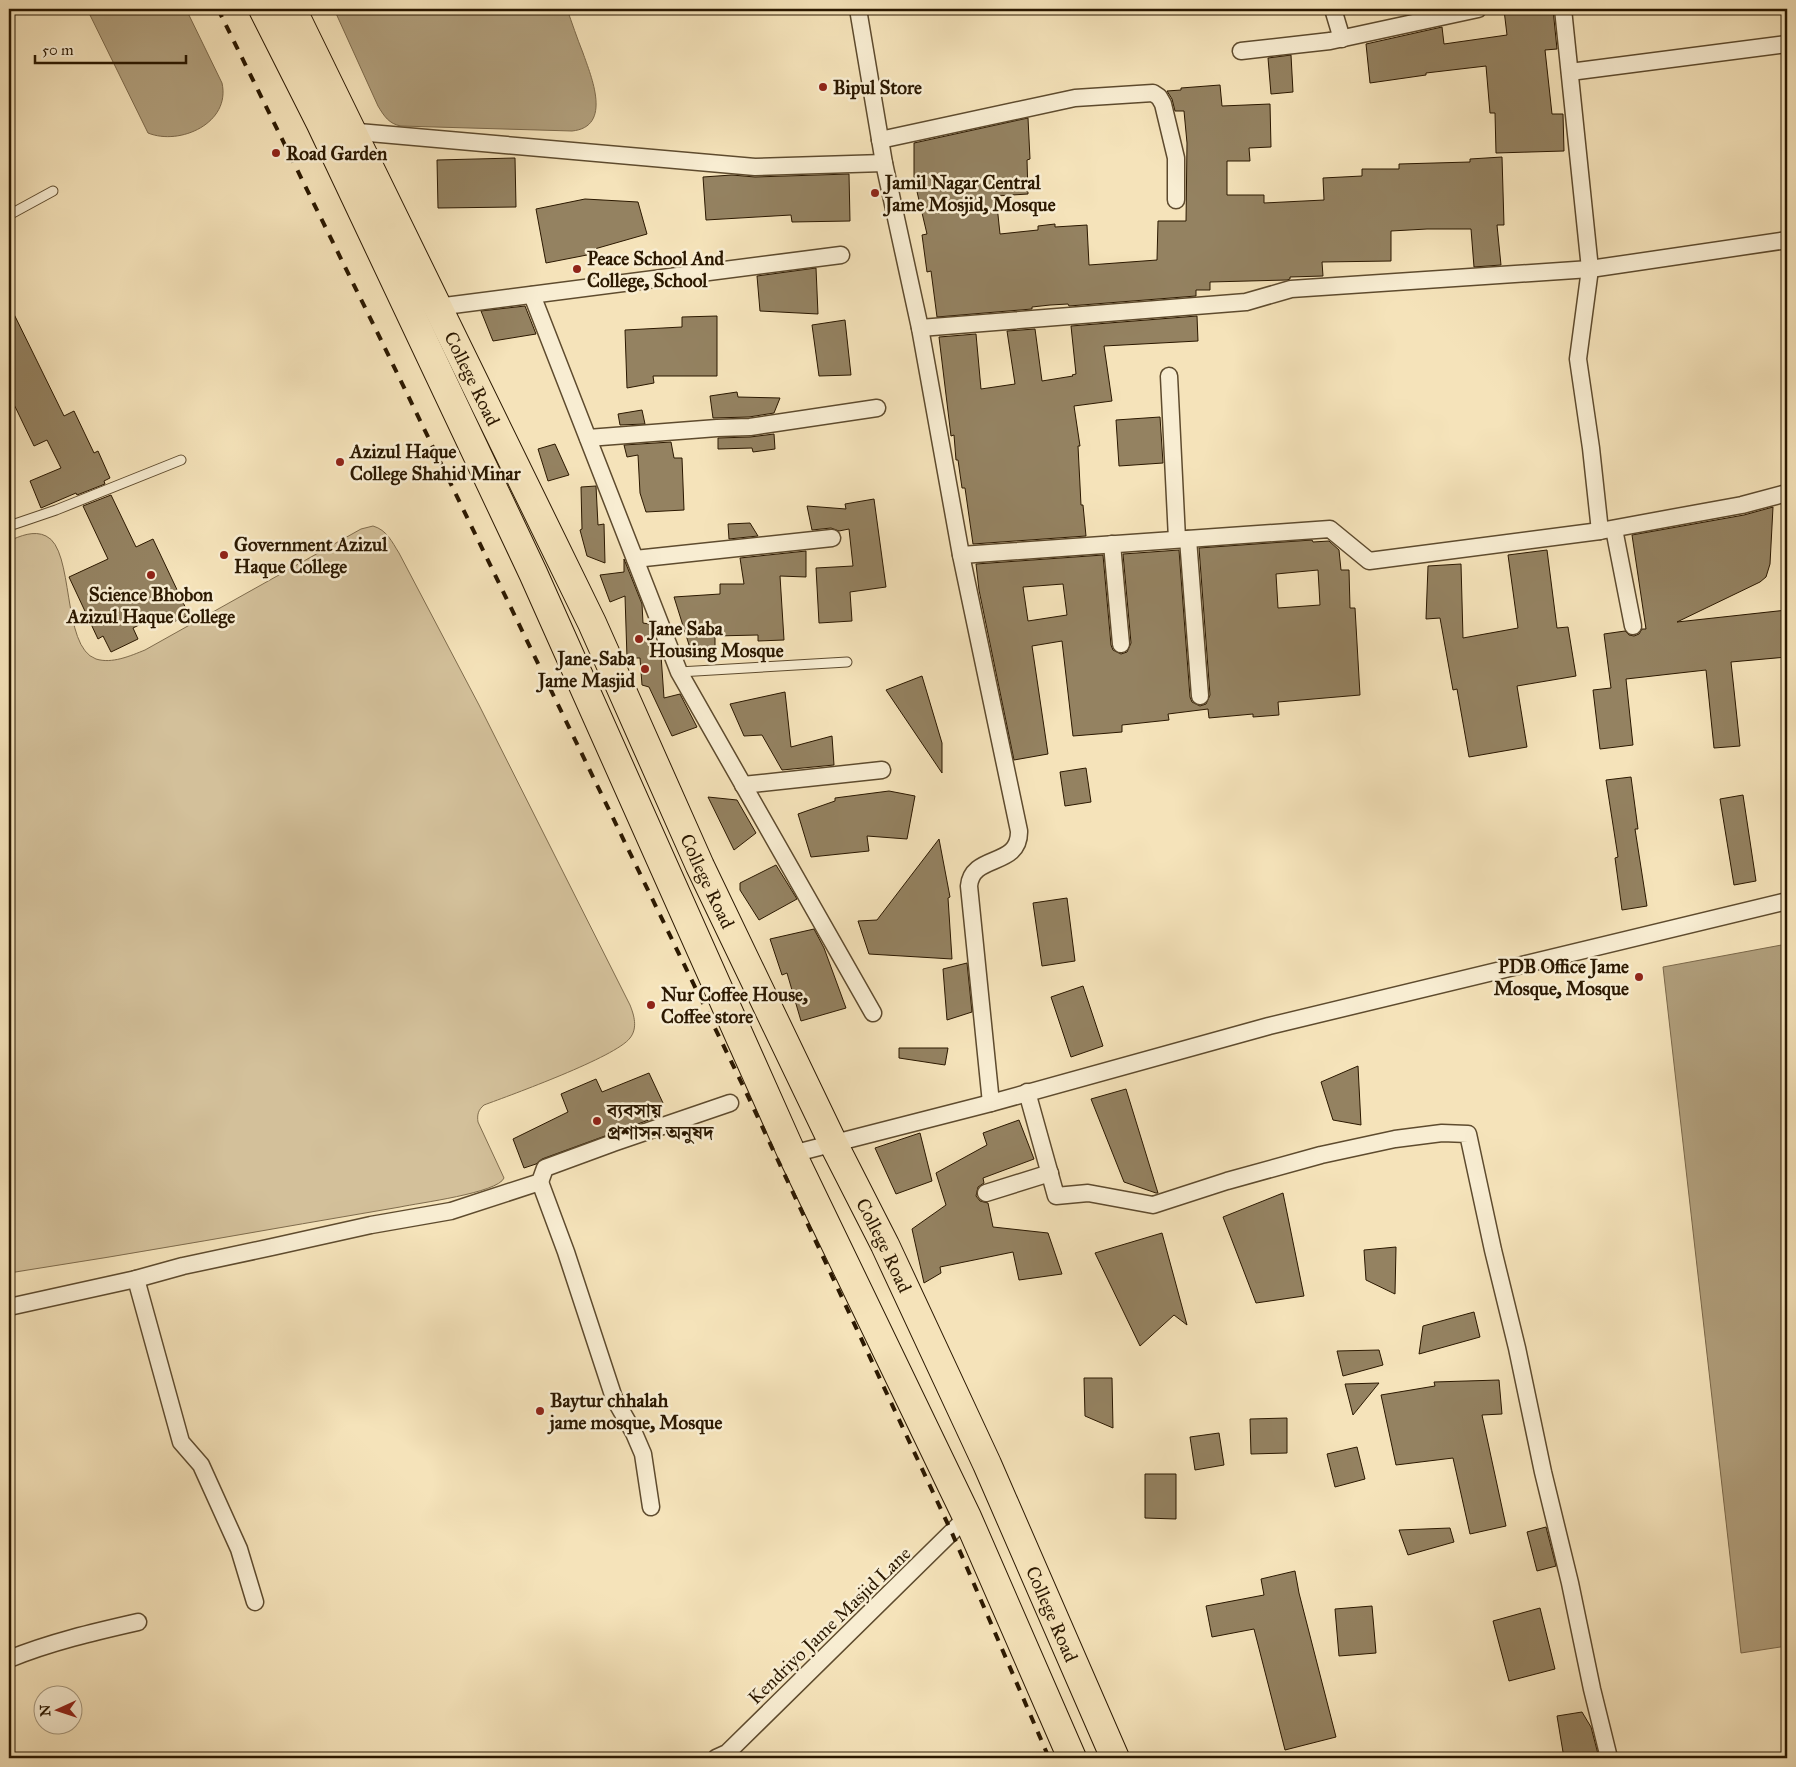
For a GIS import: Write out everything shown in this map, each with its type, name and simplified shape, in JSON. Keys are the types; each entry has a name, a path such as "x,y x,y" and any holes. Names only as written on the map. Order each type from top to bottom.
{"highway":[{"name":"College Road","path":"263,9 321,124 537,582 792,1154 967,1517 1072,1758"},
{"name":"College Road","path":"292,9 592,623 700,866 833,1143 885,1245 987,1464 1115,1758"}],"street":[{"path":"858,9 884,163 920,328 961,555 1019,831 1020,840 1014,850 976,870 970,876 970,896 991,1102"},
{"path":"1333,9 1342,38"},
{"path":"1241,51 1342,38 1478,9"},
{"path":"1563,9 1590,269 1578,359 1591,448 1607,530 1633,626"},
{"path":"1570,72 1787,44"},
{"path":"880,140 1075,98 1153,93 1159,97 1163,104 1176,158 1176,200"},
{"path":"321,124 351,132 755,167 884,163"},
{"path":"920,328 1246,302 1291,289 1590,269 1787,240"},
{"path":"437,307 841,255"},
{"path":"532,295 679,672 873,1013"},
{"path":"1169,376 1183,539 1200,696"},
{"path":"588,438 750,427 877,408"},
{"path":"961,555 1330,529 1369,561 1607,530 1742,505 1787,493"},
{"path":"635,559 832,538"},
{"path":"1112,544 1120,644"},
{"path":"743,785 882,770"},
{"path":"792,1154 1269,1026 1787,901"},
{"path":"1027,1092 1056,1196 1088,1193 1153,1205 1226,1181 1321,1155 1414,1137 1442,1133 1468,1134 1609,1758"},
{"path":"651,1507 643,1454 634,1433 614,1398 566,1252 540,1182 545,1168 613,1142 730,1103"},
{"path":"986,1193 1050,1173"},
{"path":"9,1307 136,1279 183,1266 371,1225 451,1211 540,1182"},
{"path":"136,1279 181,1442 201,1466 239,1549 255,1602"},
{"name":"Kendriyo Jame Masjid Lane","path":"716,1758 727,1753 967,1517"},
{"path":"9,1659 79,1636 138,1622"}],"lane":[{"path":"9,216 53,190"},
{"path":"9,526 56,510 181,460"},
{"path":"679,672 847,662"}],"shaded area":[{"path":"87,9 186,9 222,83 223,97 219,110 211,120 200,128 174,136 148,133"},
{"path":"334,9 567,9 594,87 596,111 592,120 585,127 572,131 401,126 393,123 378,106"},
{"path":"373,526 386,533 399,553 479,705 630,1005 633,1013 634,1030 630,1038 621,1046 605,1055 482,1107 478,1113 478,1122 504,1178 499,1183 488,1188 456,1197 400,1207 9,1273 9,541 22,536 41,534 46,536 55,545 61,559 72,618 78,637 85,651 96,659 108,661 121,659 145,650 361,529"},
{"path":"1787,944 1787,1646 1741,1653 1663,967"}],"building":[{"path":"1553,9 1557,49 1545,50 1552,114 1563,114 1564,151 1496,153 1495,113 1490,113 1486,66 1426,73 1426,75 1370,83 1366,44 1442,27 1444,44 1507,35 1504,10"},
{"path":"1291,55 1293,92 1271,94 1268,58"},
{"path":"1220,85 1222,106 1270,104 1271,147 1249,148 1250,161 1227,161 1227,195 1264,195 1264,203 1324,200 1323,178 1362,176 1362,169 1399,169 1399,164 1470,162 1470,159 1502,157 1504,225 1497,225 1501,265 1474,267 1471,229 1391,231 1391,261 1322,262 1323,276 1290,277 1287,280 1210,282 1210,290 1196,290 1196,296 1069,306 1068,304 1050,305 1032,307 1032,309 937,317 931,271 927,272 922,235 927,234 914,179 914,143 1028,118 1030,159 1027,160 1028,194 996,196 1000,234 1038,230 1038,226 1055,224 1055,227 1087,225 1089,265 1157,260 1158,221 1186,221 1187,143 1184,111 1175,111 1172,99 1167,91"},
{"path":"515,158 516,207 438,208 437,160"},
{"path":"849,174 850,221 792,222 791,215 706,220 703,177"},
{"path":"585,199 638,202 647,234 591,250 592,254 546,263 536,209"},
{"path":"816,268 818,314 760,311 757,276"},
{"path":"9,304 64,416 74,411 94,453 98,451 110,478 104,481 105,484 77,495 76,493 41,508 30,481 61,468 47,440 34,446 9,394"},
{"path":"525,306 536,334 493,341 481,311"},
{"path":"717,316 717,376 653,376 654,383 627,388 625,330 682,327 682,317"},
{"path":"1197,316 1198,341 1104,346 1112,401 1074,406 1080,446 1078,446 1081,505 1083,505 1086,536 973,544 965,488 962,488 958,460 956,460 954,435 951,436 939,337 976,334 981,389 1015,384 1007,331 1035,329 1042,381 1076,374 1071,326"},
{"path":"845,320 851,375 819,376 812,325"},
{"path":"737,392 738,397 780,398 774,413 749,417 713,418 710,396"},
{"path":"642,410 645,424 620,425 618,414"},
{"path":"1160,417 1163,463 1119,466 1116,420"},
{"path":"774,434 775,449 753,452 752,448 718,449 718,438"},
{"path":"671,442 674,458 682,458 684,510 646,512 640,493 638,455 627,457 624,445"},
{"path":"555,444 569,475 548,481 538,449"},
{"path":"596,486 598,525 604,524 605,563 587,556 580,530 582,529 581,487"},
{"name":"Science Bhobon Azizul Haque College","path":"111,495 136,547 153,539 189,615 171,623 165,612 133,628 138,639 111,652 103,636 98,639 69,577 108,559 83,506"},
{"path":"874,499 886,587 850,592 852,621 819,623 816,568 853,566 849,529 839,531 831,528 812,530 807,506 846,509 845,504"},
{"path":"1773,507 1770,564 1766,577 1760,582 1677,622 1787,610 1787,657 1731,662 1740,746 1714,748 1706,670 1626,679 1633,745 1600,749 1593,690 1611,688 1604,634 1625,631 1629,635 1634,636 1639,634 1642,629 1646,629 1632,535 1744,515"},
{"path":"750,523 758,536 729,539 728,524"},
{"path":"1312,540 1313,542 1329,541 1339,550 1341,570 1349,570 1350,608 1355,608 1360,695 1278,702 1279,715 1253,717 1253,714 1209,718 1208,709 1168,714 1169,720 1122,725 1122,732 1073,736 1062,641 1032,646 1048,754 1014,760 979,590 976,564 1103,555 1111,645 1113,650 1121,654 1127,652 1131,643 1123,554 1179,550 1190,697 1192,702 1200,706 1206,704 1210,695 1199,548","holes":["1318,570 1320,605 1278,608 1276,574","1063,584 1067,615 1028,621 1023,587"]},
{"path":"1547,550 1557,628 1568,627 1576,676 1517,686 1527,747 1469,757 1457,689 1453,690 1440,618 1426,619 1428,566 1461,564 1463,638 1518,628 1508,555"},
{"path":"806,551 806,577 780,576 784,640 758,641 758,635 715,636 715,646 690,648 674,597 720,594 720,584 744,584 740,558"},
{"path":"624,559 642,604 643,623 649,624 651,627 651,654 661,655 664,698 680,694 697,727 672,736 649,687 642,685 640,658 627,658 625,596 610,602 600,575 624,572"},
{"path":"922,676 942,743 942,773 886,690"},
{"path":"785,692 791,747 832,736 834,765 782,770 762,735 744,736 730,704"},
{"path":"1086,768 1091,802 1065,806 1060,772"},
{"path":"1631,777 1638,829 1635,829 1647,906 1622,910 1615,858 1618,857 1606,780"},
{"path":"889,791 915,796 907,839 867,836 869,851 811,857 798,814 835,801 835,798"},
{"path":"1743,795 1756,881 1734,885 1720,799"},
{"path":"708,797 737,800 756,833 734,850"},
{"path":"939,839 950,897 948,898 952,959 869,954 858,921 877,920"},
{"path":"776,865 797,899 759,920 740,890 740,883"},
{"path":"1067,898 1075,961 1042,966 1033,903"},
{"path":"814,929 824,948 846,1008 801,1021 787,973 782,975 770,939"},
{"path":"967,963 972,1012 947,1020 943,969"},
{"path":"1083,986 1103,1046 1071,1057 1051,997"},
{"path":"899,1048 948,1048 945,1065 899,1058"},
{"path":"1358,1066 1361,1125 1333,1120 1321,1082"},
{"name":"ব্যবসায় প্রশাসন অনুষদ","path":"649,1073 663,1103 654,1109 657,1117 542,1159 536,1164 524,1168 513,1139 568,1112 561,1094 596,1079 602,1092"},
{"path":"1126,1089 1158,1193 1124,1182 1091,1099"},
{"path":"1019,1120 1034,1159 983,1178 984,1183 978,1187 976,1196 980,1201 988,1203 993,1227 1048,1233 1062,1274 1019,1280 1013,1252 940,1267 941,1273 924,1283 912,1229 946,1205 936,1173 987,1145 983,1133"},
{"path":"920,1133 932,1181 896,1194 875,1148"},
{"path":"1283,1193 1304,1296 1256,1303 1223,1217"},
{"path":"1162,1233 1187,1325 1174,1315 1140,1346 1095,1253"},
{"path":"1396,1247 1395,1294 1366,1280 1364,1250"},
{"path":"1474,1312 1480,1337 1419,1354 1423,1326"},
{"path":"1379,1350 1383,1365 1343,1376 1337,1351"},
{"path":"1084,1378 1112,1378 1113,1428 1085,1416"},
{"path":"1499,1380 1502,1414 1482,1415 1506,1526 1470,1534 1453,1458 1396,1465 1381,1395 1435,1386 1434,1382"},
{"path":"1379,1383 1353,1415 1345,1384"},
{"path":"1287,1418 1287,1453 1251,1454 1250,1419"},
{"path":"1219,1433 1224,1465 1195,1470 1190,1437"},
{"path":"1357,1447 1365,1479 1335,1487 1327,1454"},
{"path":"1145,1474 1176,1474 1176,1519 1145,1518"},
{"path":"1546,1527 1556,1566 1537,1571 1527,1532"},
{"path":"1450,1528 1454,1542 1408,1555 1399,1530"},
{"path":"1295,1571 1336,1737 1285,1750 1254,1629 1212,1637 1206,1606 1264,1595 1261,1579"},
{"path":"1372,1606 1376,1653 1339,1656 1335,1609"},
{"path":"1540,1608 1555,1669 1509,1681 1493,1621"},
{"path":"1582,1712 1591,1727 1598,1754 1589,1758 1564,1758 1557,1716"}],"railway":[{"path":"218,9 746,1092 952,1533 1049,1758"}],"place":[{"name":"Bipul Store","path":"823,87"},
{"name":"Road Garden","path":"276,153"},
{"name":"Jamil Nagar Central Jame Mosjid, Mosque","path":"875,193"},
{"name":"Peace School And College, School","path":"577,269"},
{"name":"Azizul Haque College Shahid Minar","path":"340,462"},
{"name":"Government Azizul Haque College","path":"224,555"},
{"name":"Science Bhobon Azizul Haque College","path":"151,575"},
{"name":"Jane Saba Housing Mosque","path":"639,639"},
{"name":"Jane-Saba Jame Masjid","path":"645,669"},
{"name":"PDB Office Jame Mosque, Mosque","path":"1639,977"},
{"name":"Nur Coffee House, Coffee store","path":"651,1005"},
{"name":"ব্যবসায় প্রশাসন অনুষদ","path":"597,1121"},
{"name":"Baytur chhalah jame mosque, Mosque","path":"540,1411"}]}
